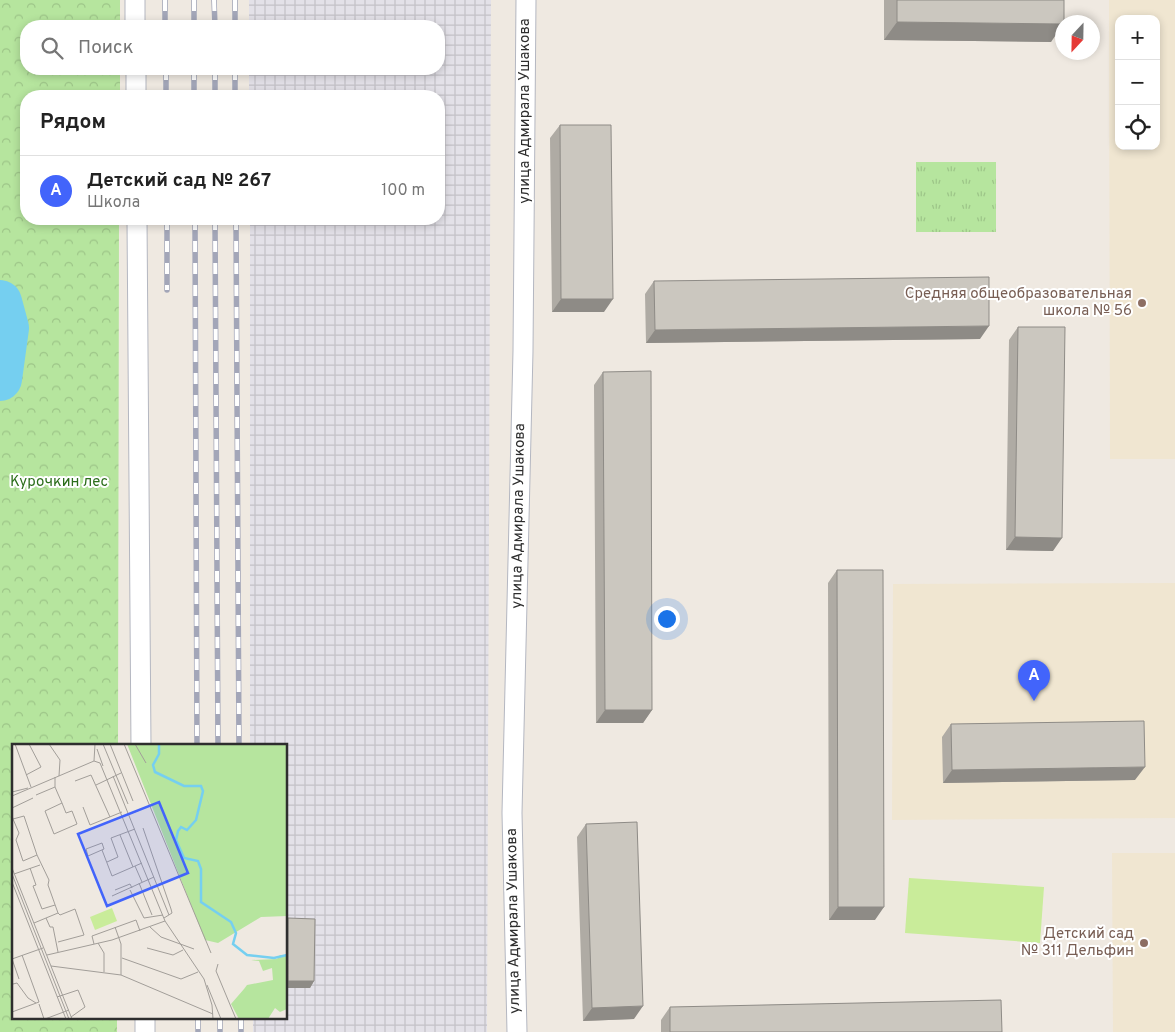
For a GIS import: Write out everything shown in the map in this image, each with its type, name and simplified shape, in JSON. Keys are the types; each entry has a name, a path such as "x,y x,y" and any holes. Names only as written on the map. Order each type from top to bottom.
{"street":[{"path":"135,0 135,20"},
{"name":"улица Адмирала Ушакова","path":"516,1032 512,813 522,361 526,0"},
{"path":"136,75 136,90"},
{"path":"137,225 141,744"}],"shaded area":[{"path":"249,0 491,0 487,1032 253,1032 253,1020 288,1020 288,744 250,744 250,225 445,225 445,90 249,90 249,75 445,75 445,20 249,20"},
{"name":"Средняя общеобразовательная школа № 56","path":"1109,0 1175,0 1175,459 1110,459"},
{"path":"1175,583 1175,818 892,820 893,584"},
{"name":"Детский сад № 311 Дельфин","path":"1112,853 1175,853 1175,1032 1113,1032"}],"green space":[{"name":"Курочкин лес","path":"0,0 120,0 120,20 20,20 20,75 120,75 120,90 20,90 20,225 119,225 118,744 12,744 12,1020 117,1020 117,1032 0,1032"},
{"path":"916,162 996,162 996,232 916,232"},
{"path":"909,878 1044,887 1040,943 905,933"}],"building":[{"path":"897,0 1064,0 1064,15 1055,15 1055,24 897,22"},
{"path":"560,125 611,125 613,299 561,299"},
{"path":"989,277 989,326 655,330 654,281"},
{"path":"1018,327 1065,327 1062,538 1015,537"},
{"path":"651,371 652,710 605,710 603,372"},
{"path":"837,570 883,570 884,907 838,907"},
{"path":"1144,721 1145,767 952,770 951,724"},
{"path":"637,822 643,1006 592,1008 586,824"},
{"path":"288,918 315,919 314,981 288,981"},
{"path":"1001,1000 1002,1032 670,1032 670,1007"}],"waterway":[{"path":"0,302 7,328 0,379"}],"railway":[{"path":"165,0 165,20"},
{"path":"194,0 194,20"},
{"path":"214,0 215,20"},
{"path":"235,0 235,20"},
{"path":"166,75 166,90"},
{"path":"194,75 194,90"},
{"path":"215,75 215,90"},
{"path":"235,75 235,90"},
{"path":"167,225 167,290"},
{"path":"195,225 197,744"},
{"path":"215,225 218,744"},
{"path":"236,225 239,744"},
{"path":"198,1020 198,1032"},
{"path":"220,1020 220,1032"},
{"path":"241,1020 241,1032"}],"place":[{"name":"Средняя общеобразовательная школа № 56","path":"1142,303"},
{"name":"Детский сад № 267","path":"1034,701"},
{"name":"Детский сад № 311 Дельфин","path":"1144,943"}]}
